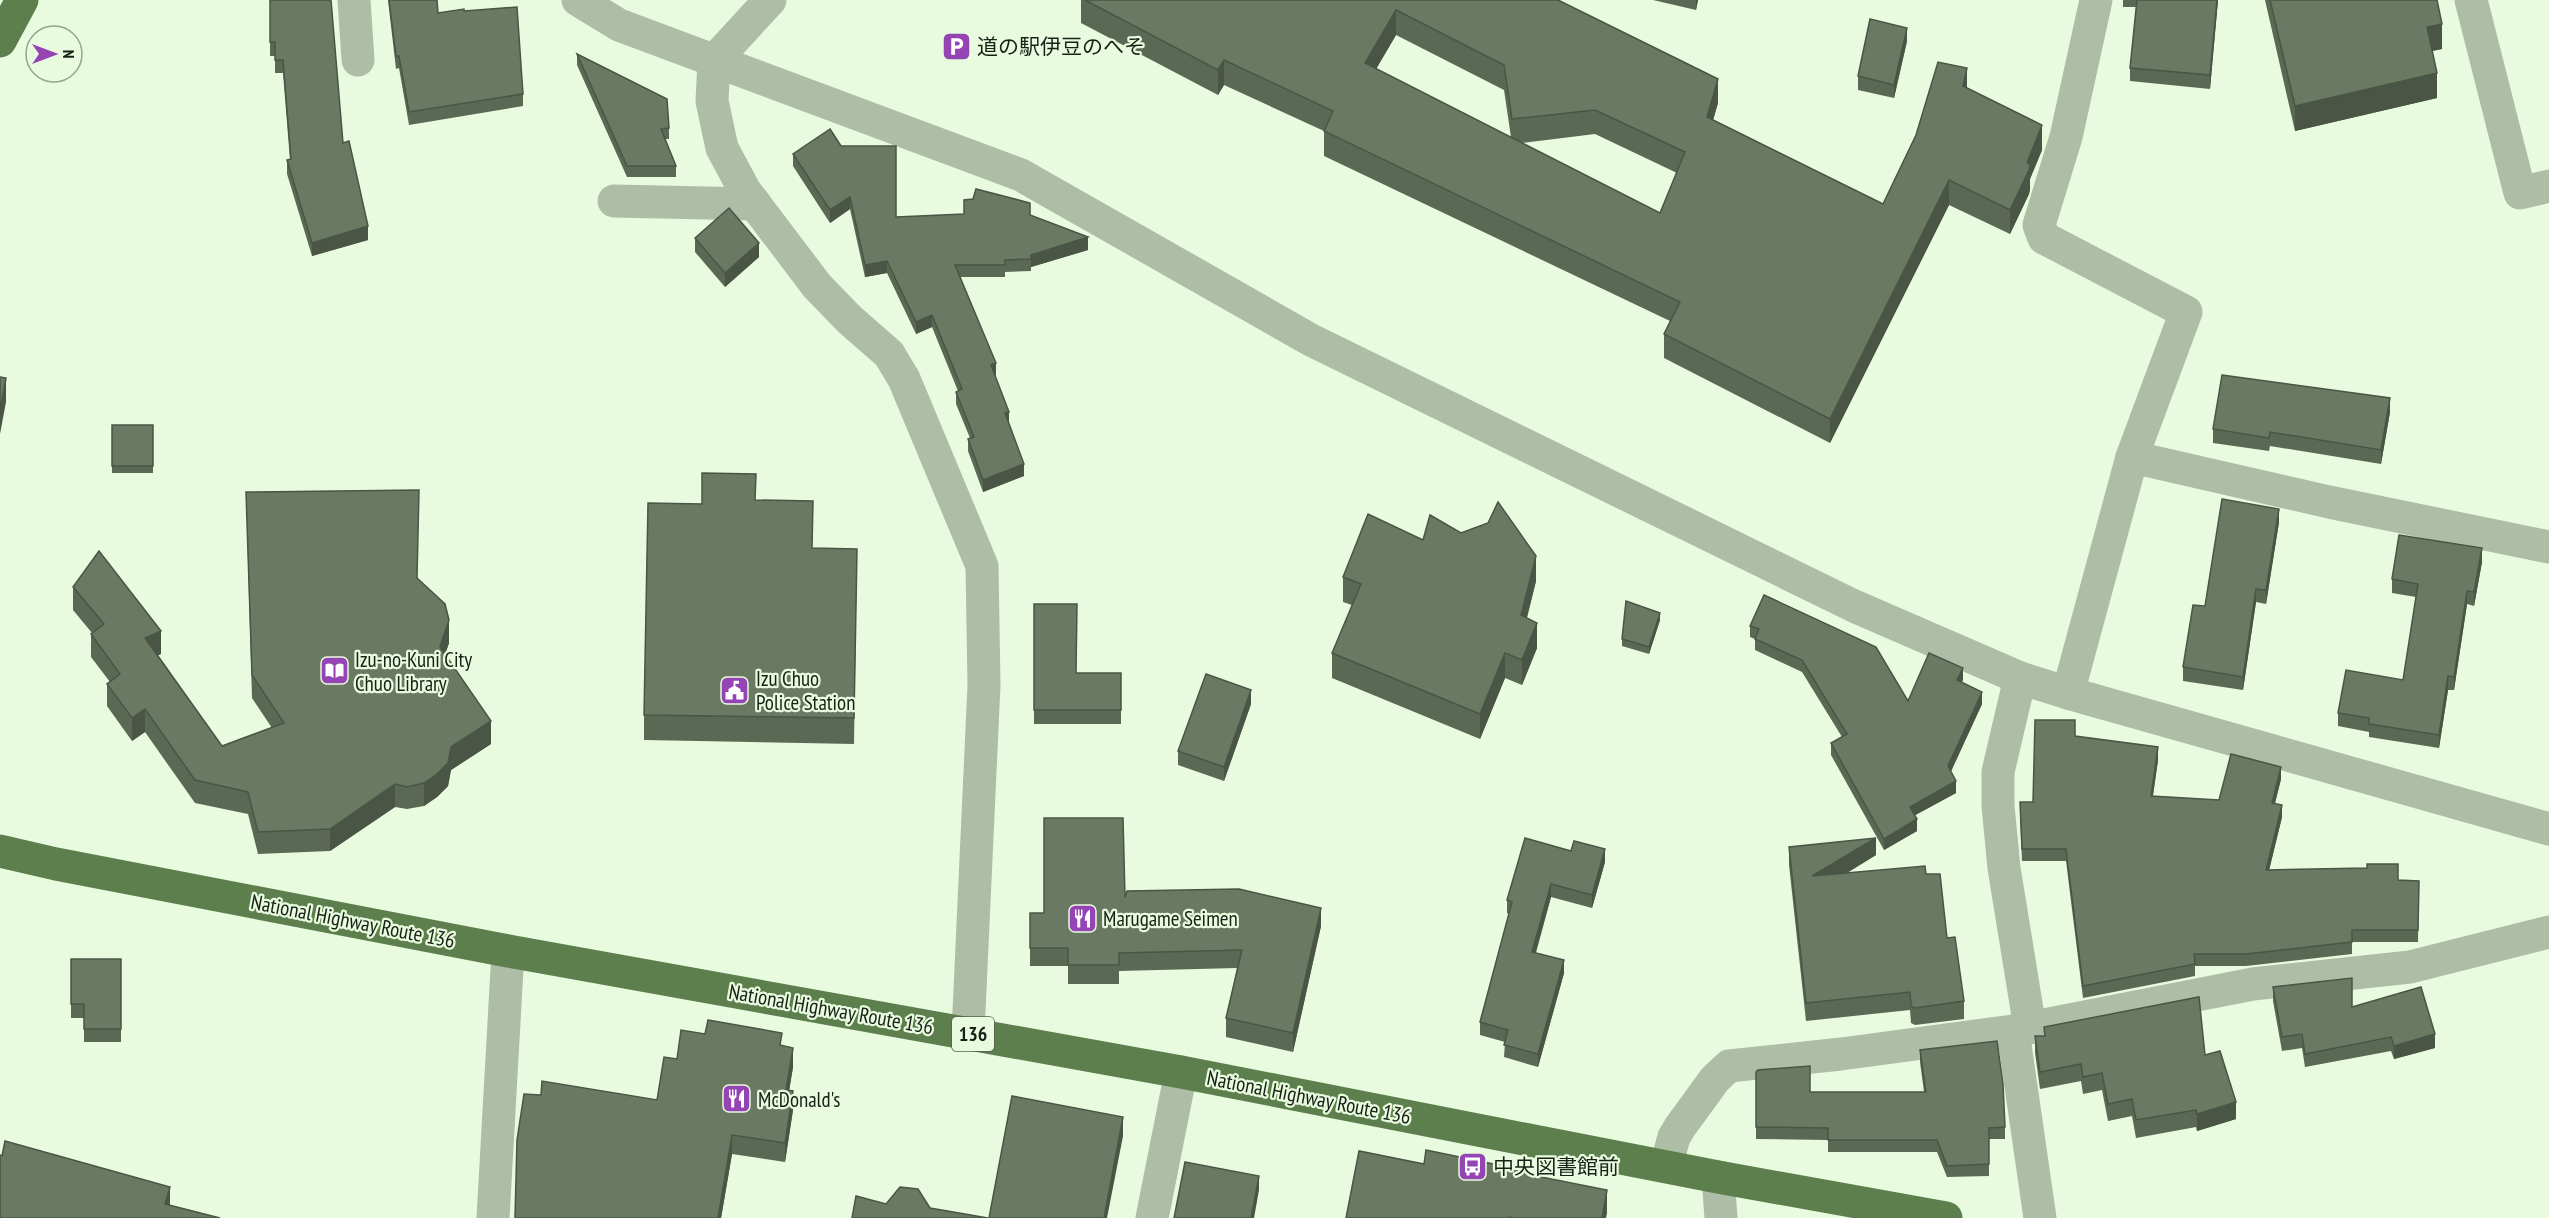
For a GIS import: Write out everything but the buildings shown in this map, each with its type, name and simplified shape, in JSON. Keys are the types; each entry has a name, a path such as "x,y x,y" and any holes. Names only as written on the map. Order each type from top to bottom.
{"highway":[{"path":"0,41 22,0"},
{"name":"National Highway Route 136","path":"0,851 56,864 508,951 1181,1072 1718,1178 1946,1218"}],"street":[{"path":"354,0 358,60"},
{"path":"578,0 619,25 1021,175 1311,340 1854,606 2020,678 2549,829"},
{"path":"770,0 714,61 712,101 722,148 745,191 817,286 850,320 889,354 904,380 982,566 984,685 968,1033"},
{"path":"2068,693 2132,457 2186,312 2044,238 2039,225 2066,137 2096,0"},
{"path":"2471,0 2520,193 2549,186"},
{"path":"614,201 755,204"},
{"path":"2132,457 2329,502 2549,547"},
{"path":"2020,678 1998,772 1998,806 2040,1218"},
{"path":"1666,1166 1674,1137 1680,1127 1715,1079 1730,1065 1841,1054 2021,1029 2253,984 2410,967 2549,932"},
{"path":"493,1218 508,951"},
{"path":"1152,1218 1181,1072"},
{"path":"1718,1178 1721,1218"}],"place":[{"name":"道の駅伊豆のへそ","path":"956,46"},
{"name":"Izu-no-Kuni City Chuo Library","path":"334,671"},
{"name":"Izu Chuo Police Station","path":"735,690"},
{"name":"Marugame Seimen","path":"1082,918"},
{"name":"McDonald's","path":"737,1099"},
{"name":"中央図書館前","path":"1472,1166"}]}
